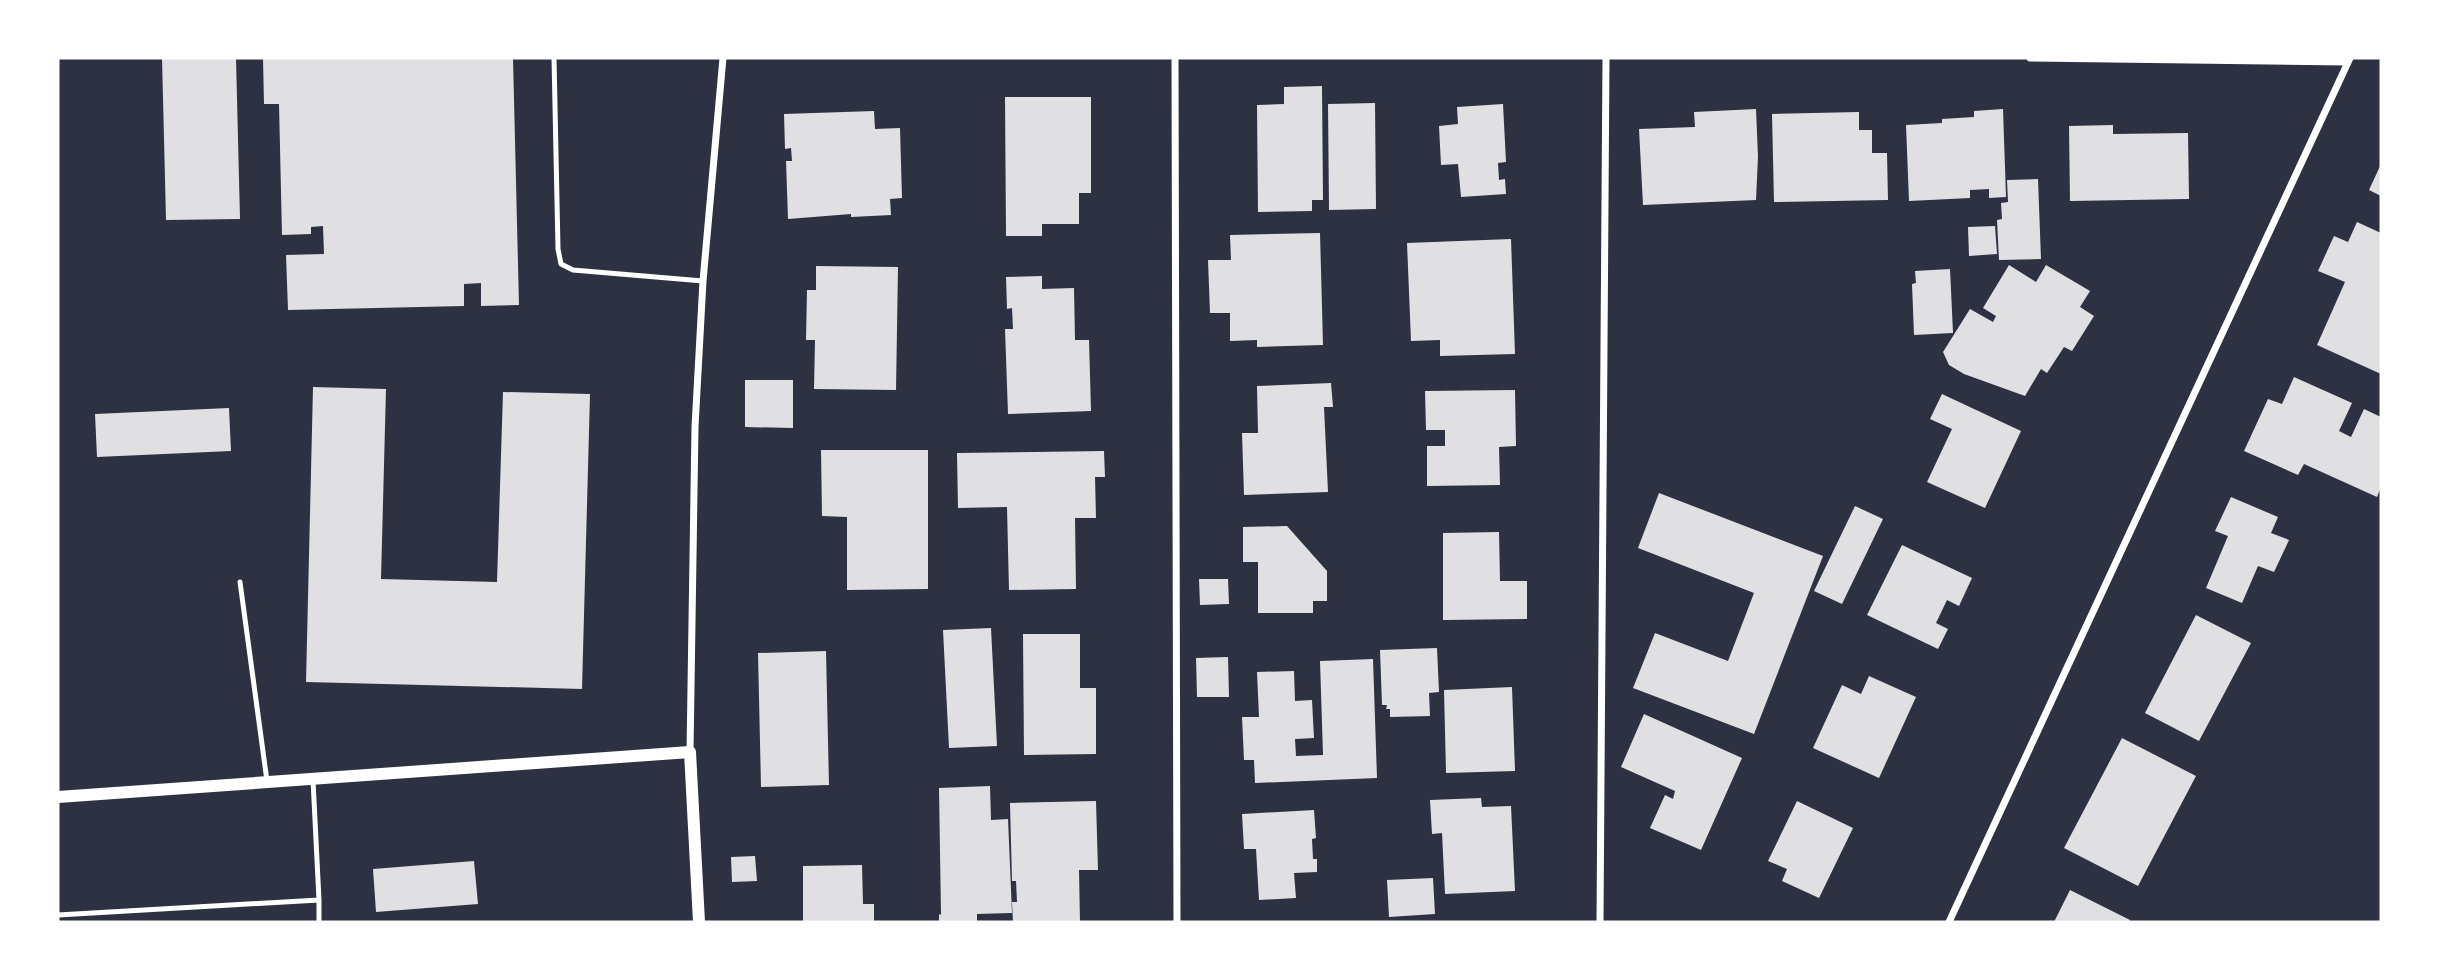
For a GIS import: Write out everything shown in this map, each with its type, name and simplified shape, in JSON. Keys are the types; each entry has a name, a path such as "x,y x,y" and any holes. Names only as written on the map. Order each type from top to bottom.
{"street":[{"path":"699,922 690,752 695,427 703,281 723,58"},
{"path":"1175,58 1177,922"},
{"path":"1600,922 1606,58"},
{"path":"1949,922 2349,60 2030,58"},
{"path":"58,797 690,752"}],"lane":[{"path":"554,58 558,249 561,264 573,270 703,281"},
{"path":"240,582 267,781"},
{"path":"313,777 319,922"},
{"path":"58,915 318,900"}],"building":[{"path":"162,58 236,58 240,219 166,220"},
{"path":"263,58 513,58 519,305 481,306 481,283 464,284 464,306 288,310 286,255 324,254 323,226 311,227 311,234 282,235 279,104 264,104"},
{"path":"1322,86 1323,200 1312,200 1312,211 1258,212 1257,105 1284,104 1284,87"},
{"path":"1005,97 1091,97 1091,193 1079,193 1079,224 1042,224 1042,236 1006,236"},
{"path":"1375,103 1376,209 1329,210 1328,104"},
{"path":"1503,104 1506,162 1498,163 1499,180 1505,179 1506,194 1461,197 1458,164 1441,165 1439,126 1458,124 1457,107"},
{"path":"1756,109 1756,200 1643,205 1639,129 1695,127 1694,112"},
{"path":"2003,109 2006,197 1989,198 1989,189 1970,190 1970,198 1909,201 1906,125 1942,123 1942,119 1974,117 1974,111"},
{"path":"874,111 875,129 900,128 902,198 890,199 891,215 851,217 851,214 788,219 786,161 792,161 791,148 785,149 784,114"},
{"path":"1859,112 1859,130 1872,130 1872,153 1887,153 1888,200 1774,202 1772,114"},
{"path":"2113,125 2113,134 2188,133 2189,199 2070,201 2069,126"},
{"path":"2381,164 2381,196 2369,190"},
{"path":"2038,179 2041,259 1999,260 1997,220 2002,219 2001,203 2008,202 2007,180"},
{"path":"2357,222 2381,233 2381,374 2317,345 2345,282 2318,271 2334,236 2348,242"},
{"path":"1995,226 1997,254 1969,256 1968,227"},
{"path":"1320,233 1323,345 1257,347 1257,340 1230,341 1230,313 1210,313 1208,260 1231,260 1230,235"},
{"path":"1511,239 1515,354 1440,356 1440,340 1411,341 1407,243"},
{"path":"2009,265 2036,282 2046,265 2090,291 2080,307 2094,316 2072,351 2064,347 2047,373 2041,369 2025,396 1964,374 1949,365 1943,352 1970,309 1993,322 1996,316 1983,308"},
{"path":"816,266 898,267 896,390 814,389 815,340 806,340 807,290 816,290"},
{"path":"1950,269 1953,333 1914,335 1912,284 1916,283 1915,271"},
{"path":"1042,276 1042,289 1074,288 1075,340 1089,340 1091,411 1008,414 1005,329 1013,329 1012,308 1007,309 1006,277"},
{"path":"2294,377 2352,403 2339,431 2351,437 2364,409 2381,417 2381,487 2377,497 2304,464 2298,475 2244,451 2268,399 2282,404"},
{"path":"745,380 793,380 793,428 745,427"},
{"path":"1331,383 1333,407 1324,407 1328,492 1244,495 1242,433 1258,433 1257,386"},
{"path":"313,387 386,389 381,579 497,582 503,392 590,394 582,689 306,682"},
{"path":"1515,390 1516,446 1499,447 1500,485 1427,486 1427,446 1445,446 1445,430 1426,430 1425,391"},
{"path":"1942,394 2021,431 1985,508 1927,482 1952,429 1930,419"},
{"path":"229,408 231,451 97,457 95,414"},
{"path":"821,450 928,450 928,589 847,590 847,517 822,516"},
{"path":"1104,451 1105,477 1095,477 1096,518 1075,518 1076,589 1009,590 1007,507 958,508 957,453"},
{"path":"1659,493 1823,556 1754,734 1633,688 1655,633 1728,661 1754,593 1638,548"},
{"path":"2231,497 2278,517 2271,533 2289,540 2274,572 2258,566 2242,603 2206,588 2228,536 2215,531"},
{"path":"1855,506 1883,519 1842,604 1814,591"},
{"path":"1287,526 1327,571 1327,601 1313,601 1313,613 1258,613 1258,562 1243,562 1243,527"},
{"path":"1499,532 1500,581 1527,581 1527,619 1443,620 1443,533"},
{"path":"1902,545 1972,578 1959,606 1947,600 1936,623 1948,629 1938,649 1867,615"},
{"path":"1199,579 1228,579 1229,604 1200,605"},
{"path":"2196,615 2251,643 2199,741 2145,713"},
{"path":"991,628 997,746 949,748 943,630"},
{"path":"1023,634 1080,634 1080,688 1096,688 1096,754 1024,755"},
{"path":"1437,648 1439,692 1429,693 1430,716 1390,717 1390,709 1386,709 1387,705 1382,705 1380,650"},
{"path":"826,651 829,785 761,787 758,653"},
{"path":"1228,657 1229,697 1197,697 1196,658"},
{"path":"1373,659 1377,778 1255,783 1254,760 1244,760 1242,717 1259,717 1257,672 1294,671 1295,701 1312,700 1314,738 1295,739 1296,756 1323,755 1320,661"},
{"path":"1869,676 1916,697 1879,778 1813,748 1842,685 1861,694"},
{"path":"1512,687 1515,771 1446,773 1444,690"},
{"path":"1644,714 1742,758 1701,850 1650,828 1665,795 1673,799 1675,791 1621,767"},
{"path":"2122,738 2196,776 2138,886 2064,848"},
{"path":"990,786 991,820 1008,819 1012,913 977,914 977,922 939,922 939,788"},
{"path":"1481,798 1482,807 1511,806 1515,891 1445,894 1442,833 1432,834 1430,800"},
{"path":"1096,801 1098,870 1079,870 1080,922 1013,922 1012,902 1017,902 1016,881 1012,881 1010,803"},
{"path":"1797,801 1853,828 1819,898 1782,881 1787,869 1768,861"},
{"path":"1314,810 1316,838 1312,839 1317,872 1294,873 1296,898 1259,900 1256,849 1244,849 1242,814"},
{"path":"755,856 757,881 732,882 731,857"},
{"path":"474,861 478,904 376,912 373,869"},
{"path":"862,865 863,904 874,904 874,922 803,922 803,866"},
{"path":"1433,878 1435,914 1389,917 1387,880"},
{"path":"2070,890 2130,920 2129,922 2054,922"}]}
